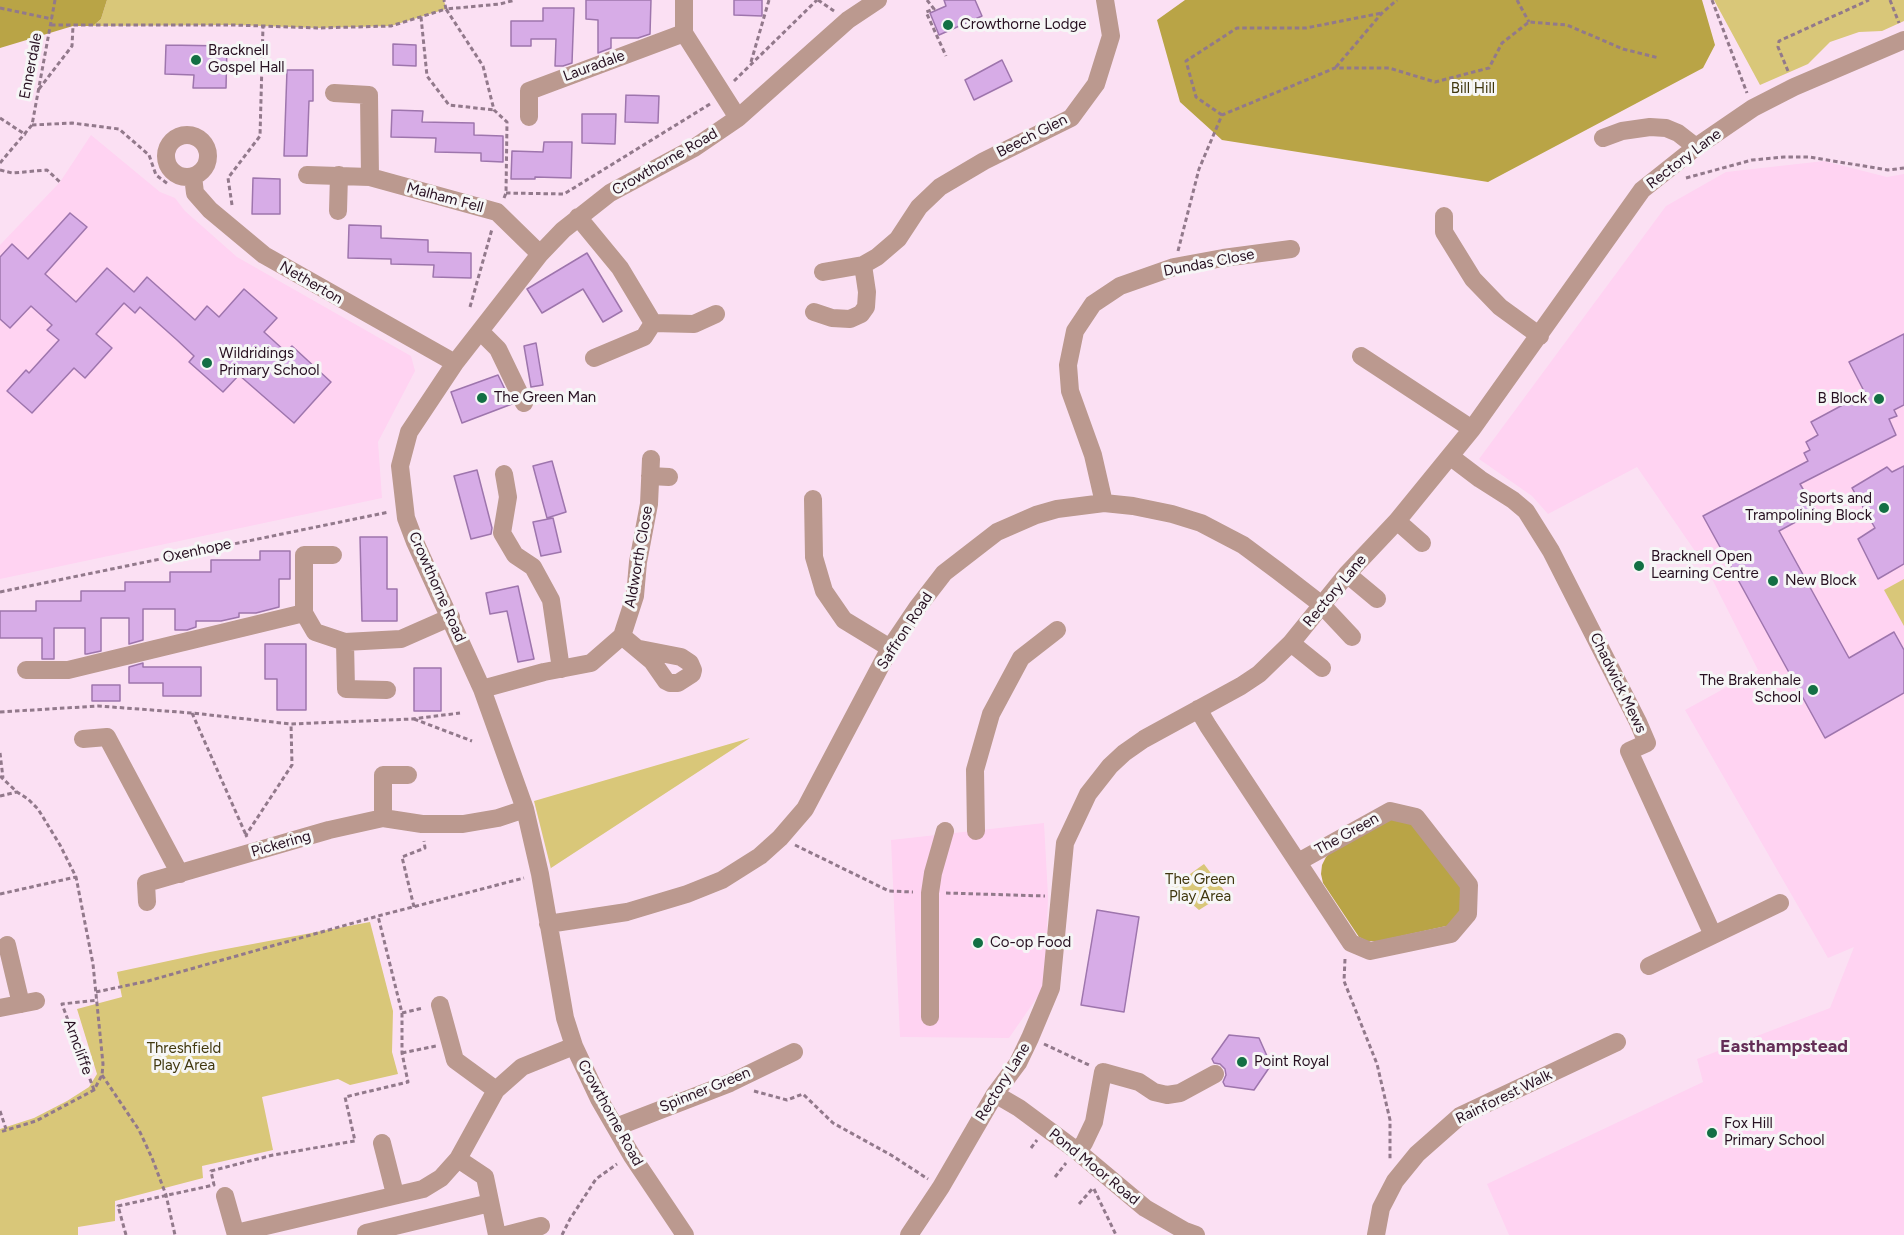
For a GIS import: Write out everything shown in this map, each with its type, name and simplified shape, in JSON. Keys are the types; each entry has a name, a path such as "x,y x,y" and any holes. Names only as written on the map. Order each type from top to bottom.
{"street":[{"path":"684,0 684,33 738,118"},
{"name":"Crowthorne Road","path":"685,1235 632,1156 598,1099 574,1046 565,1018 540,874 525,809 482,689 406,518 400,466 410,432 455,363 540,254 578,217 610,193 694,148 738,118 848,21 878,0"},
{"name":"Beech Glen","path":"863,265 877,257 898,239 919,207 940,187 984,161 1071,118 1096,84 1111,36 1105,0"},
{"name":"Rectory Lane","path":"909,1235 941,1187 995,1094 1018,1063 1051,988 1065,843 1078,811 1098,781 1124,753 1144,739 1241,686 1258,674 1291,643 1347,574 1451,457 1540,336 1642,190 1696,147 1754,108 1902,32"},
{"name":"Lauradale","path":"529,117 529,91 684,33"},
{"path":"334,93 369,95 370,177"},
{"path":"1604,138 1622,131 1650,127 1666,128 1678,133 1696,147"},
{"name":"Malham Fell","path":"307,175 370,177 496,212 540,254"},
{"path":"338,211 339,175"},
{"name":"Netherton","path":"193,176 195,193 210,210 264,255 455,363"},
{"path":"1444,216 1444,232 1473,279 1500,307 1540,336"},
{"path":"578,217 620,268 652,323"},
{"name":"Dundas Close","path":"1104,503 1093,455 1070,391 1068,365 1075,331 1093,304 1120,286 1174,267 1291,249"},
{"path":"814,312 832,318 850,319 861,314 866,307 867,292 863,265 823,272"},
{"path":"652,323 694,324 716,314"},
{"path":"594,358 644,337 652,323"},
{"path":"480,331 498,349 524,403"},
{"path":"1360,356 1472,429"},
{"name":"Chadwick Mews","path":"1451,457 1526,511 1551,551 1647,743 1629,751 1713,935"},
{"name":"Aldworth Close","path":"622,636 634,596 649,504 650,468 669,477"},
{"path":"504,474 508,497 502,533 515,555 533,567 551,600 561,669"},
{"path":"813,499 814,557 824,591 844,620 890,648"},
{"name":"Saffron Road","path":"548,924 627,912 687,894 722,880 760,856 780,838 805,809 890,648 944,573 997,532 1057,509 1104,503 1133,506 1172,514 1216,530 1243,545 1322,605 1352,637"},
{"path":"1397,520 1422,543"},
{"path":"333,555 304,555 304,613 315,632 345,642 401,639 451,617"},
{"path":"1347,574 1377,598"},
{"path":"26,670 68,670 304,613"},
{"path":"976,831 975,770 991,714 1021,658 1057,630"},
{"path":"482,689 591,663 622,636 640,649"},
{"path":"345,642 346,689 387,690"},
{"path":"1291,643 1322,668"},
{"name":"The Green","path":"1198,709 1298,862 1352,943 1370,951 1451,934 1468,914 1468,885 1416,817 1390,811 1298,862"},
{"path":"83,739 107,737 180,874"},
{"path":"383,818 383,775 408,775"},
{"name":"Pickering","path":"147,902 146,883 329,830 383,818 422,824 463,824 498,818 525,809"},
{"path":"930,1017 930,892 945,831"},
{"path":"1648,966 1780,903"},
{"path":"0,1008 29,1002 7,945"},
{"path":"440,1005 455,1060 496,1090"},
{"name":"Rainforest Walk","path":"1376,1235 1382,1208 1395,1181 1417,1154 1460,1116 1617,1042"},
{"path":"225,1196 236,1234 423,1189 441,1178 458,1159 496,1090 522,1067 574,1046"},
{"name":"Spinner Green","path":"616,1127 730,1083 794,1052"},
{"path":"1073,1155 1084,1143 1094,1122 1103,1072 1139,1082 1154,1092 1167,1095 1180,1093 1215,1074"},
{"name":"Pond Moor Road","path":"995,1094 1019,1108 1073,1155 1145,1208 1196,1235"},
{"path":"382,1143 395,1194"},
{"path":"458,1159 485,1177 497,1235"},
{"path":"360,1204 366,1234 490,1203"},
{"path":"506,1235 541,1226"}],"path":[{"name":"Ennerdale","path":"0,163 26,135 32,125 55,0"},
{"path":"444,0 446,9 483,66 494,110 507,122 506,193 496,212 470,307"},
{"path":"51,25 317,28 391,26 446,9 500,4 514,0"},
{"path":"751,64 769,0"},
{"path":"506,193 564,194 715,100 817,0"},
{"path":"927,0 934,9 926,12 946,56"},
{"path":"1335,68 1397,0"},
{"path":"1516,0 1529,22"},
{"path":"1712,0 1749,97"},
{"path":"1794,87 1778,47 1779,41 1869,0"},
{"path":"1890,0 1902,32"},
{"path":"0,8 52,19"},
{"path":"1222,115 1196,97 1186,61 1237,28 1306,28 1382,14"},
{"path":"421,17 427,76 449,105 494,110"},
{"path":"1174,267 1199,169 1222,115 1335,68 1389,68 1436,82 1489,68 1502,43 1529,22 1567,25 1623,49 1659,58"},
{"path":"38,90 72,46 73,26"},
{"path":"233,210 228,178 260,136 263,26"},
{"path":"0,118 26,135"},
{"path":"32,125 72,123 119,129 149,155 156,174 168,184"},
{"name":"Rectory Lane","path":"1678,180 1752,160 1784,157 1809,157 1888,170 1904,168"},
{"path":"0,170 12,173 47,170 60,182"},
{"name":"Oxenhope","path":"0,592 393,511"},
{"path":"0,712 98,706 291,724 412,718 460,713"},
{"path":"192,713 255,852"},
{"path":"412,718 472,741"},
{"path":"246,835 292,765 291,724"},
{"path":"0,753 3,780"},
{"name":"Arncliffe","path":"0,776 38,809 60,844 76,877 93,964 103,1064 102,1075 94,1090 36,1121 0,1132"},
{"path":"0,796 17,792"},
{"path":"414,907 402,857 425,848 422,824"},
{"path":"780,838 889,891 1048,896"},
{"path":"96,992 205,966 378,916 540,874"},
{"path":"0,894 76,877"},
{"path":"126,1235 118,1206 214,1185 211,1171 273,1155 355,1142 345,1097 408,1082 402,1053 402,1013 378,916"},
{"path":"1352,943 1344,961 1344,981 1377,1064 1390,1120 1389,1168"},
{"name":"Arncliffe","path":"94,1090 62,1004 98,1000"},
{"path":"402,1013 440,1005"},
{"path":"402,1053 449,1043"},
{"path":"1042,1043 1103,1072"},
{"path":"102,1075 139,1130 152,1158 166,1195 175,1235"},
{"path":"730,1083 787,1100 802,1094 832,1123 891,1155 924,1177"},
{"path":"0,1111 6,1130"},
{"path":"1055,1177 1073,1155"},
{"path":"562,1235 596,1179 619,1163"},
{"path":"1089,1181 1116,1235"},
{"path":"1079,1204 1093,1188"}],"shaded area":[{"name":"Wildridings Primary School","path":"91,135 160,192 175,198 185,211 237,257 411,356 415,371 378,442 382,498 0,579 0,245 60,182"},
{"name":"The Brakenhale School","path":"1824,161 1887,177 1904,174 1904,1235 1509,1235 1487,1184 1703,1082 1697,1059 1830,1008 1854,947 1828,958 1685,710 1758,670 1706,567 1637,467 1548,514 1532,496 1479,459 1666,206 1726,172"},
{"path":"1044,823 1048,896 1045,986 1009,1038 900,1037 891,840"}],"green space":[{"path":"0,0 107,0 101,19 93,26 73,26 0,48"},
{"path":"107,0 444,0 446,9 391,26 317,28 235,25 93,26 101,19"},
{"name":"Bill Hill","path":"1185,0 1702,0 1715,45 1703,68 1488,182 1222,140 1180,102 1157,20"},
{"path":"1714,0 1904,0 1904,21 1882,31 1859,32 1830,42 1808,64 1760,85"},
{"path":"1904,579 1904,626 1884,590"},
{"path":"750,738 551,868 551,869 534,801"},
{"path":"1409,817 1462,881 1465,911 1451,925 1378,941 1367,941 1359,937 1323,883 1322,865 1335,848 1382,819"},
{"name":"The Green Play Area","path":"1204,864 1226,893 1199,910 1172,887"},
{"name":"Threshfield Play Area","path":"370,922 393,1011 392,1052 398,1074 350,1085 338,1079 262,1097 273,1150 202,1166 203,1178 115,1201 115,1221 78,1227 78,1235 0,1235 0,1129 34,1118 89,1087 97,1074 77,1009 122,997 117,972"}],"building":[{"path":"586,0 651,0 650,34 638,38 611,38 611,48 598,53 598,20 586,19"},
{"path":"734,0 762,0 762,16 734,15"},
{"name":"Crowthorne Lodge","path":"944,0 975,0 982,16 939,35 930,13 946,6"},
{"path":"543,8 574,8 572,63 555,66 556,39 531,39 531,46 511,46 511,21 543,21"},
{"path":"393,44 416,45 416,66 393,65"},
{"name":"Bracknell Gospel Hall","path":"166,45 227,46 226,88 193,88 194,75 165,74"},
{"name":"Crowthorne Lodge","path":"1002,60 1012,81 974,100 965,80"},
{"path":"287,70 313,70 313,101 309,101 307,156 284,156"},
{"path":"626,95 659,96 658,123 625,122"},
{"path":"392,110 423,111 422,122 474,123 474,135 503,136 503,162 481,161 481,153 435,152 436,138 391,137"},
{"path":"582,114 616,114 615,144 582,143"},
{"path":"544,142 572,142 571,178 511,179 512,151 543,152"},
{"path":"253,178 280,179 280,214 252,214"},
{"path":"70,213 87,227 45,274 76,302 107,268 134,292 147,277 195,320 207,306 219,317 244,289 277,318 264,332 286,352 292,346 331,382 294,423 239,375 223,392 189,362 194,356 177,340 140,307 135,313 124,303 96,334 112,348 85,378 74,368 32,413 7,391 26,370 29,373 59,340 47,330 52,325 31,306 10,328 0,319 0,257 12,244 28,259"},
{"path":"349,225 381,226 381,238 428,240 428,252 471,253 471,278 433,277 434,265 391,264 391,259 348,258"},
{"path":"587,253 622,311 603,322 583,289 542,313 527,289"},
{"name":"New Block","path":"1904,334 1904,405 1894,410 1897,416 1889,419 1896,435 1800,484 1816,511 1779,531 1849,658 1894,632 1904,650 1904,693 1825,738 1703,516 1808,461 1804,453 1810,450 1806,442 1818,435 1811,422 1865,393 1849,362"},
{"path":"536,343 543,385 531,387 524,346"},
{"name":"The Green Man","path":"498,375 512,404 462,423 451,392"},
{"path":"552,461 566,512 547,518 533,466"},
{"name":"Sports and Trampolining Block","path":"1904,466 1904,564 1878,579 1858,539 1875,528 1852,488 1887,467 1892,472"},
{"path":"477,470 492,528 491,534 471,539 454,476"},
{"path":"553,518 561,552 541,556 533,522"},
{"path":"360,537 387,537 387,589 397,589 397,621 362,621"},
{"path":"260,551 290,551 290,579 279,579 279,607 256,613 239,613 239,617 221,621 196,621 196,627 187,630 175,630 175,609 143,609 143,640 129,644 129,618 101,618 101,651 87,654 85,654 85,628 54,628 54,659 42,659 42,638 0,638 0,611 36,611 36,601 81,601 81,591 125,591 125,582 170,582 170,572 211,572 211,560 260,560"},
{"path":"518,586 534,659 518,662 507,611 490,614 486,593"},
{"path":"265,644 306,644 306,710 277,710 277,679 265,679"},
{"path":"143,663 143,667 201,667 201,696 163,696 163,683 129,683 129,667"},
{"path":"414,668 441,668 441,711 414,711"},
{"path":"92,685 120,685 120,701 92,701"},
{"path":"1097,910 1139,917 1124,1012 1081,1005"},
{"name":"Point Royal","path":"1229,1035 1259,1038 1271,1065 1254,1090 1225,1086 1223,1082 1226,1075 1225,1069 1220,1064 1214,1063 1212,1059"}],"place":[{"name":"Crowthorne Lodge","path":"948,25"},
{"name":"Bracknell Gospel Hall","path":"196,60"},
{"name":"Wildridings Primary School","path":"207,363"},
{"name":"The Green Man","path":"482,398"},
{"name":"B Block","path":"1879,399"},
{"name":"Sports and Trampolining Block","path":"1884,508"},
{"name":"Bracknell Open Learning Centre","path":"1639,566"},
{"name":"New Block","path":"1773,581"},
{"name":"The Brakenhale School","path":"1813,690"},
{"name":"Co-op Food","path":"978,943"},
{"name":"Point Royal","path":"1242,1062"},
{"name":"Fox Hill Primary School","path":"1712,1133"}],"district":[{"name":"Easthampstead","path":"1784,1047"}]}
